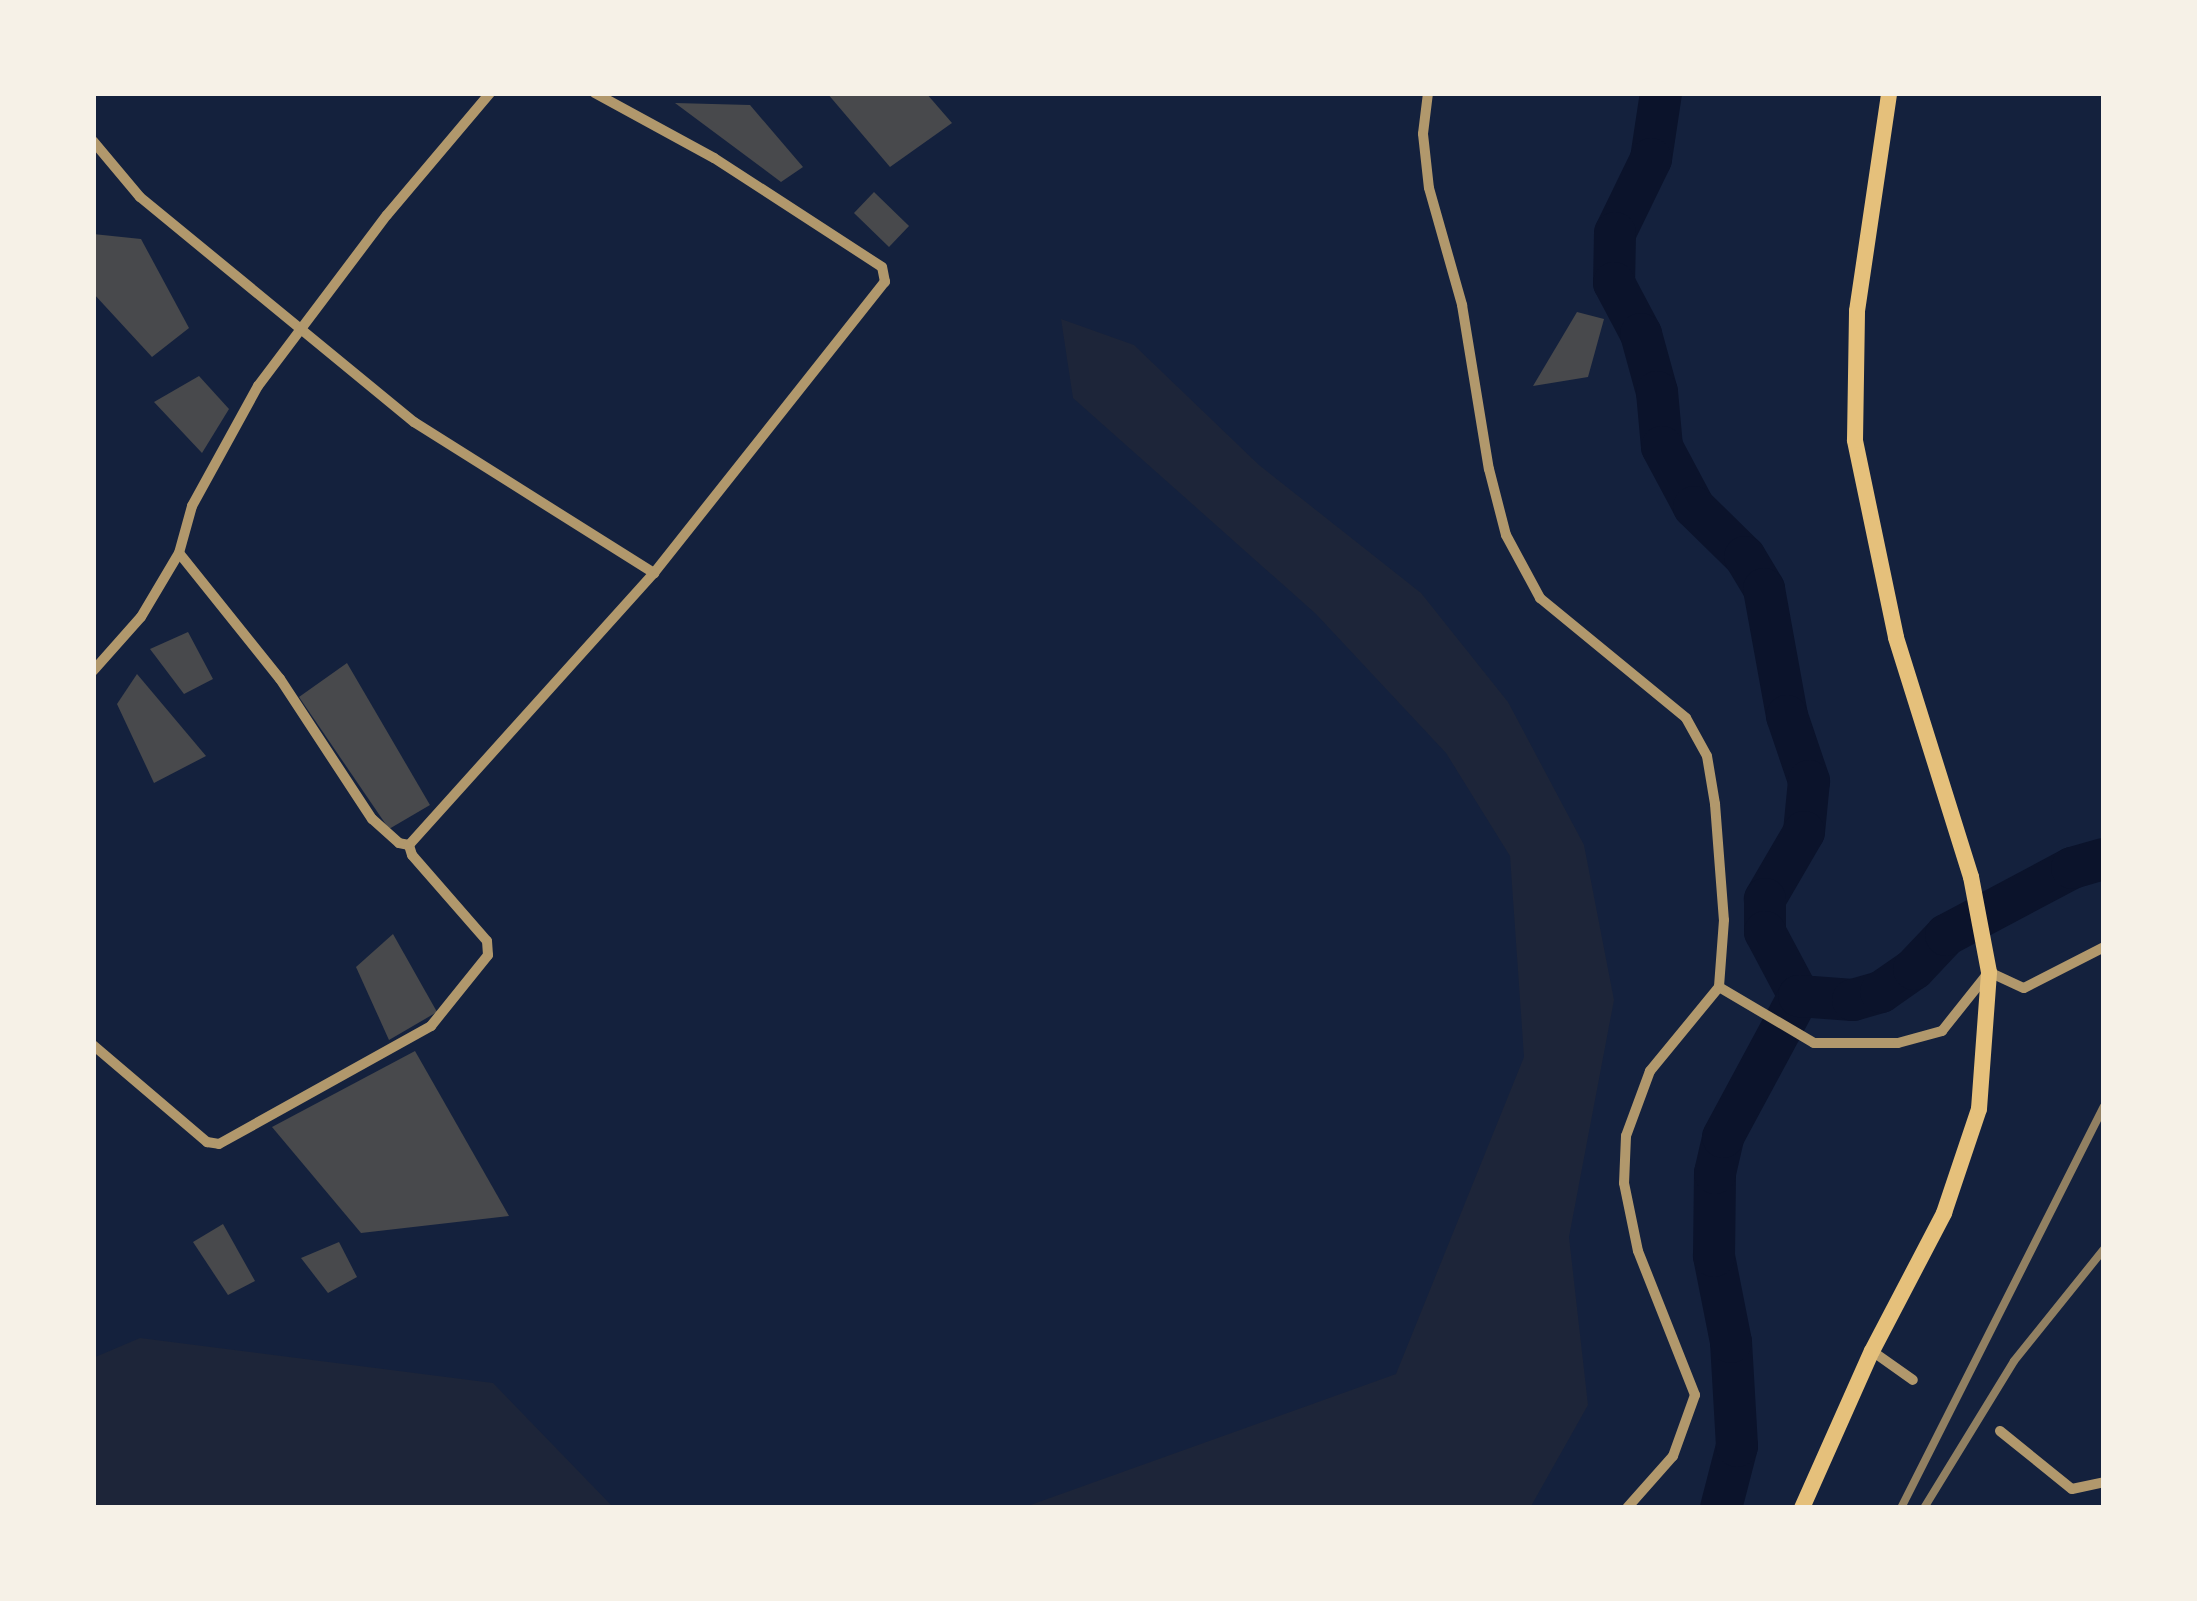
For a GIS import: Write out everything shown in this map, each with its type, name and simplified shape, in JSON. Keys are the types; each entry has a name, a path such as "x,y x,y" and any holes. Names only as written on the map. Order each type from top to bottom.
{"main road":[{"path":"1802,1508 1872,1352 1944,1213 1978,1109 1989,972 1971,878 1896,637 1855,440 1857,311 1889,93"}],"street":[{"path":"93,671 141,617 179,553 192,506 258,386 300,326 490,93"},
{"path":"409,844 654,573 885,282 882,267 864,255 714,158 596,93"},
{"path":"1428,93 1423,134 1429,188 1462,305 1489,469 1506,535 1540,598 1686,718 1706,756 1724,920 1719,986 1650,1071 1626,1136 1624,1184 1638,1251 1695,1395 1672,1456 1627,1508"},
{"path":"93,141 140,197 414,422 654,573"},
{"path":"179,553 280,679 372,819 399,843 409,844"},
{"path":"93,1045 207,1142 219,1144 431,1026 488,955 487,940 412,855 409,844"},
{"path":"1719,986 1814,1043 1898,1042 1942,1031 1989,972 2024,988 2104,947"},
{"path":"1872,1352 1913,1380"},
{"path":"2000,1432 2072,1489 2104,1482"}],"shaded area":[{"path":"1061,319 1134,345 1259,465 1421,593 1508,702 1584,845 1614,1000 1569,1237 1588,1405 1530,1508 1022,1508 1396,1374 1524,1057 1510,856 1446,753 1316,614 1073,398"},
{"path":"140,1338 493,1383 614,1508 93,1508 93,1358"}],"building":[{"path":"827,93 926,93 952,123 890,167"},
{"path":"675,103 750,105 803,167 781,182"},
{"path":"874,192 909,226 889,247 854,213"},
{"path":"93,234 141,239 189,328 152,357 93,293"},
{"path":"1577,312 1604,319 1588,377 1533,386"},
{"path":"199,376 229,409 202,453 154,402"},
{"path":"188,632 213,679 184,694 150,649"},
{"path":"347,663 430,805 389,829 299,697"},
{"path":"137,674 206,756 154,783 117,704"},
{"path":"393,934 437,1012 389,1040 356,967"},
{"path":"415,1051 509,1216 361,1233 272,1127"},
{"path":"223,1224 255,1281 228,1295 193,1242"},
{"path":"339,1242 357,1277 328,1293 301,1258"}],"waterway":[{"path":"1661,93 1651,159 1615,233 1614,283 1641,334 1657,392 1662,447 1694,507 1745,557 1764,589 1787,716 1809,781 1804,832 1765,899 1765,932 1799,996"},
{"path":"1721,1508 1737,1446 1731,1342 1714,1256 1715,1173 1723,1137 1799,996 1853,1000 1881,992 1914,969 1946,935 2072,868 2104,859"}],"railway":[{"path":"1901,1508 2104,1106"},
{"path":"1924,1508 2014,1361 2104,1249"}]}
